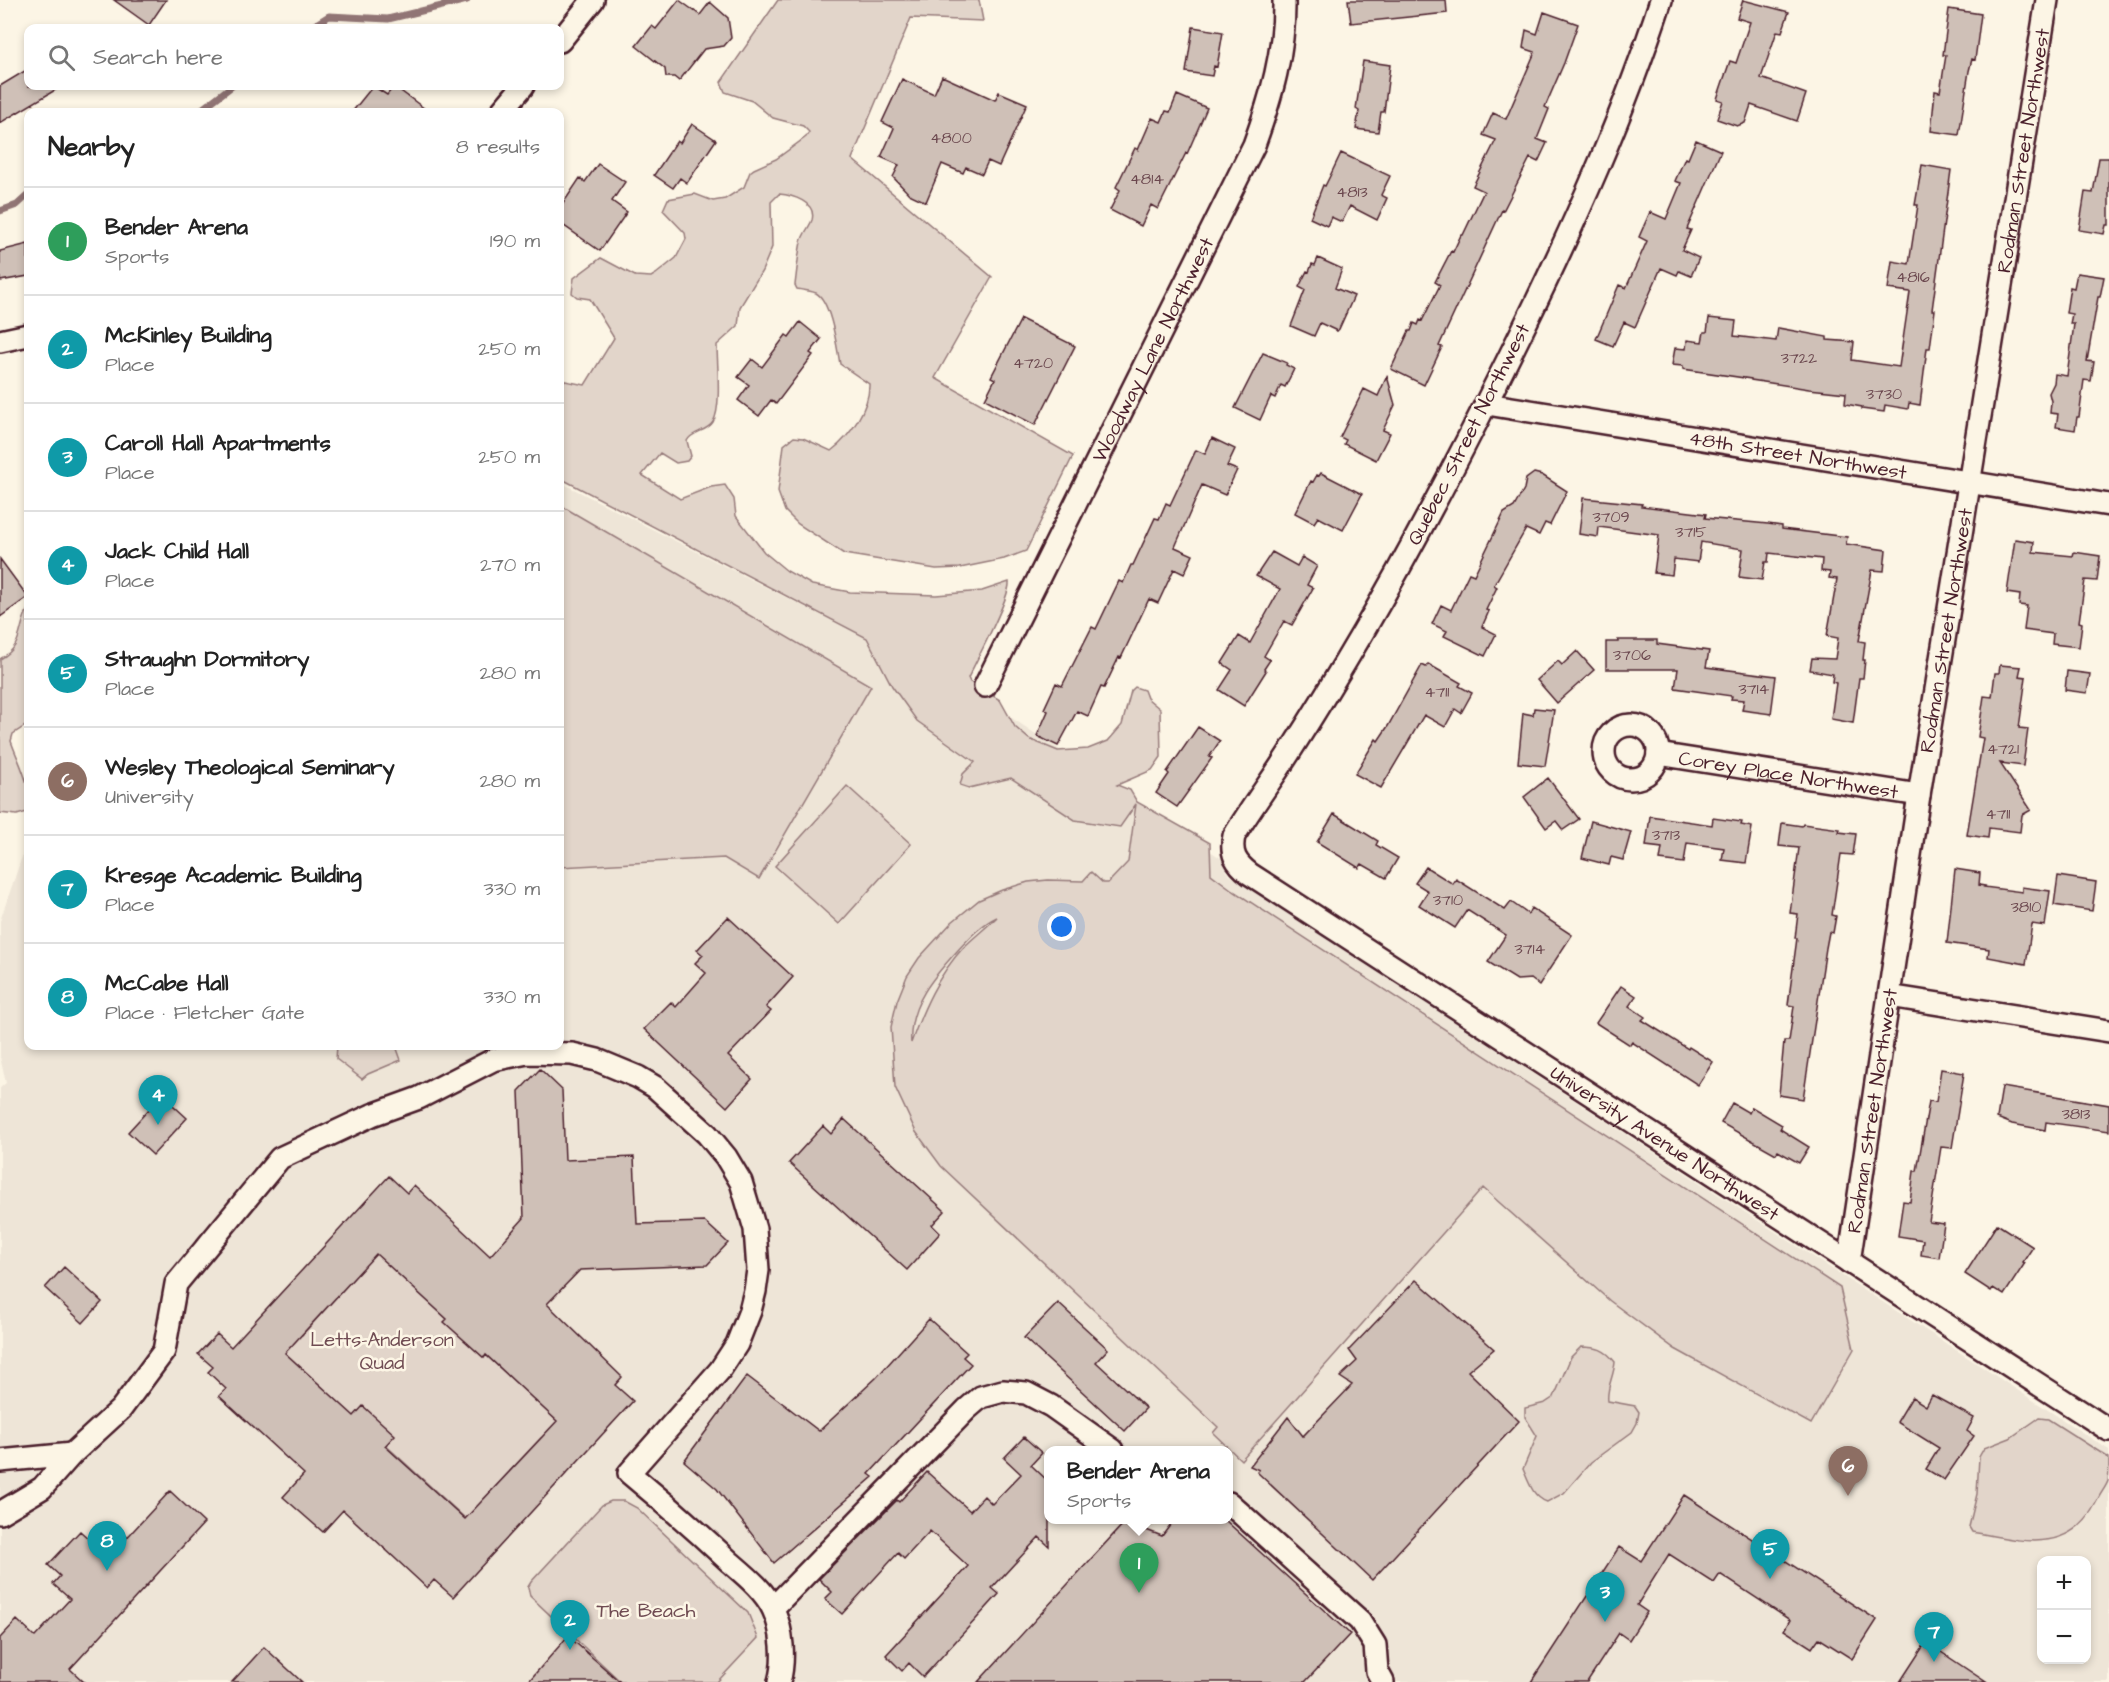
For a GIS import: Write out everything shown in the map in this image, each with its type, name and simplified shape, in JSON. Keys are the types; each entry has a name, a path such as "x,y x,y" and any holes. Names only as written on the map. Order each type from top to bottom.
{"street":[{"path":"564,36 593,0"},
{"name":"Woodway Lane Northwest","path":"985,686 1254,145 1277,71 1284,33 1284,0"},
{"name":"Quebec Street Northwest","path":"1232,846 1234,836 1308,724 1362,633 1487,404 1599,167 1626,102 1661,0"},
{"name":"Rodman Street Northwest","path":"1849,1262 1919,795 2047,0"},
{"path":"504,108 520,90"},
{"path":"0,341 24,336"},
{"name":"48th Street Northwest","path":"1487,404 2109,505"},
{"name":"Corey Place Northwest","path":"1658,754 1919,795"},
{"name":"University Avenue Northwest","path":"1232,846 1232,854 1238,865 1250,874 2109,1430"},
{"path":"1889,996 2109,1031"},
{"path":"0,1513 42,1488 72,1454 121,1409 164,1351 176,1284 280,1158 372,1115 419,1098 493,1060 512,1055 544,1052 572,1054 597,1060 638,1077 655,1087 707,1134 726,1157 741,1182 755,1229 758,1249 755,1291 744,1328 737,1344 720,1370 629,1473 754,1584 773,1608 781,1634 782,1671 779,1682"},
{"path":"773,1608 981,1397 1003,1391 1026,1393 1051,1406 1107,1446"},
{"path":"0,1461 72,1454"},
{"path":"1233,1507 1360,1621 1375,1644 1377,1671 1383,1682"}],"shaded area":[{"path":"564,484 979,696 1222,859 1228,874 2109,1450 2109,1682 0,1682 0,1088 6,1083 0,1057 0,921 24,851 24,1050 564,1050"}],"green space":[{"path":"778,0 979,0 983,21 911,18 852,159 992,277 935,378 1073,456 1026,551 1004,559 960,568 936,569 844,554 798,524 785,511 778,492 784,445 794,437 803,438 831,451 858,421 866,402 869,384 840,364 832,325 826,305 821,298 816,293 797,289 795,285 801,242 813,214 811,208 802,201 779,194 771,202 772,247 762,271 740,307 738,326 717,345 718,396 713,422 707,428 692,435 687,441 691,456 687,461 676,463 660,453 642,475 680,499 711,487 725,485 734,499 736,516 764,552 787,571 812,585 850,592 936,595 982,591 1009,582 1005,601 968,678 970,682 1000,700 1015,727 1029,739 1058,751 1088,749 1108,741 1122,725 1131,691 1135,687 1144,690 1147,698 1160,709 1161,757 1152,770 1117,785 1130,790 1137,802 1210,843 1211,874 1235,892 1840,1288 1854,1349 1811,1424 1675,1349 1610,1301 1483,1188 1241,1460 1233,1452 1233,1446 1226,1446 1213,1433 1218,1427 941,1166 916,1132 895,1087 891,1027 897,1001 907,976 919,958 952,922 979,900 1028,882 1083,881 1091,872 1103,883 1108,883 1128,862 1136,804 1120,827 1075,820 1011,778 969,788 960,785 963,774 975,762 917,721 892,686 867,638 564,480 564,381 585,385 614,338 590,299 577,297 572,293 574,278 601,258 635,276 651,277 656,274 676,258 686,239 685,233 663,210 668,199 695,194 713,201 725,199 744,187 750,172 776,159 806,137 809,132 803,126 773,118 752,101 725,92 721,82","holes":["997,917 963,948 939,981 926,1005 911,1043 911,1029 918,1003 932,980 972,936 986,923"]},
{"path":"564,507 871,686 759,879 724,858 564,867"},
{"path":"24,620 24,727 13,734 11,741 24,776 24,813 17,815 0,813 0,659 13,649"},
{"path":"847,786 911,844 839,924 775,866"},
{"path":"337,1050 397,1050 401,1060 368,1074 362,1079 336,1059"},
{"name":"Letts-Anderson Quad","path":"364,1242 568,1431 541,1438 482,1501 478,1530 272,1341 302,1335 360,1271"},
{"path":"1581,1347 1600,1350 1608,1354 1615,1362 1608,1401 1635,1406 1639,1412 1637,1423 1632,1432 1591,1462 1564,1493 1547,1502 1535,1493 1523,1469 1537,1436 1525,1417 1525,1408 1545,1403 1554,1397 1571,1357"},
{"path":"2039,1418 2048,1419 2109,1458 2108,1481 2097,1501 2086,1518 2073,1530 2059,1537 2026,1541 1972,1532 1969,1527 1977,1494 1979,1457 1984,1448 2010,1438"},
{"name":"The Beach","path":"611,1501 624,1501 637,1508 748,1613 758,1638 717,1682 621,1682 530,1596 528,1587 531,1582 602,1505"}],"building":[{"path":"114,0 166,0 148,24"},
{"path":"679,0 700,15 710,2 728,18 731,38 724,46 704,49 679,81 674,77 666,77 665,69 636,46 652,26 656,29"},
{"path":"1348,0 1446,0 1447,13 1351,23"},
{"path":"1743,0 1789,12 1782,32 1777,31 1761,78 1806,94 1797,121 1751,105 1745,123 1737,126 1717,119 1723,101 1717,99 1722,84 1730,61 1736,63 1750,22 1737,18"},
{"path":"1949,9 1981,14 1975,60 1972,59 1969,71 1959,135 1931,131 1935,91 1940,92 1946,55 1943,55"},
{"path":"1544,12 1578,24 1545,107 1549,109 1537,139 1547,143 1538,162 1530,158 1502,210 1439,346 1442,347 1424,385 1391,369 1414,323 1418,325 1420,320 1422,321 1440,285 1435,282 1451,251 1453,252 1463,235 1484,191 1473,186 1496,140 1483,135 1493,113 1506,119 1535,52 1523,48 1526,30 1537,34"},
{"path":"1193,27 1223,32 1217,67 1214,66 1212,76 1186,72"},
{"path":"1363,61 1390,65 1384,112 1381,112 1378,132 1356,129 1359,111 1356,109"},
{"path":"24,71 24,90 55,90 0,123 0,86"},
{"path":"942,76 995,100 999,92 1027,104 999,166 988,161 982,174 966,167 963,173 942,164 926,202 909,194 893,177 899,165 881,157 894,128 882,122 902,79 934,94"},
{"path":"370,90 379,90 387,95 391,90 399,90 424,108 355,108"},
{"path":"1177,95 1207,108 1187,154 1158,209 1151,205 1141,226 1110,210 1120,190 1116,187 1135,148 1138,150 1152,118 1161,122 1166,111 1170,112"},
{"path":"692,124 716,140 687,183 680,178 673,188 654,175 677,141 680,143"},
{"path":"1696,140 1721,151 1687,229 1691,230 1682,250 1699,258 1691,276 1679,271 1677,275 1661,268 1635,327 1624,322 1613,346 1596,339 1619,285 1626,288 1647,241 1639,237 1650,212 1666,219 1681,183 1675,181"},
{"path":"1341,153 1390,176 1381,195 1387,198 1377,220 1350,206 1342,222 1331,217 1327,226 1310,218 1323,185 1325,186"},
{"path":"2099,158 2109,158 2109,225 2106,225 2104,234 2079,230 2085,192 2093,193"},
{"path":"598,164 625,182 612,201 627,212 600,251 564,226 564,202 580,178 585,182"},
{"path":"1922,165 1951,170 1932,310 1935,310 1930,348 1927,348 1920,405 1909,403 1908,409 1885,405 1884,412 1862,409 1862,407 1845,404 1846,393 1751,380 1683,369 1683,366 1672,365 1675,348 1686,349 1687,340 1702,342 1704,332 1707,332 1709,318 1736,321 1734,336 1776,341 1778,328 1827,337 1827,340 1854,342 1852,360 1899,367 1910,292 1888,289 1892,261 1909,264"},
{"path":"24,245 24,277 0,281 0,251"},
{"path":"1318,258 1342,269 1335,288 1354,296 1337,331 1320,323 1314,336 1291,326 1305,290 1299,287 1307,271 1309,272 1312,264 1315,265"},
{"path":"2077,273 2104,277 2100,297 2098,297 2087,361 2094,362 2091,381 2084,380 2075,430 2056,427 2058,414 2050,413 2049,393 2055,374 2067,376 2074,324 2070,324 2072,314 2066,313 2070,287 2074,288"},
{"path":"1021,319 1075,346 1035,425 985,399 995,379 991,377"},
{"path":"800,322 821,339 810,353 813,355 776,404 771,400 759,416 738,400 749,385 738,377 752,359 762,367 786,335 789,337"},
{"path":"1263,353 1287,363 1286,365 1294,369 1285,387 1281,385 1275,398 1271,396 1260,420 1235,408"},
{"path":"1387,376 1395,405 1383,430 1390,433 1376,460 1344,444 1346,440 1340,437 1364,389 1378,396"},
{"path":"1212,438 1235,449 1227,466 1237,470 1225,495 1202,485 1175,547 1193,555 1184,574 1174,569 1158,603 1149,599 1121,658 1119,657 1104,688 1101,687 1088,716 1077,711 1058,746 1037,736 1048,711 1044,709 1056,683 1062,686 1092,627 1096,629 1119,581 1123,583 1133,565 1155,518 1159,519 1166,503 1170,505 1196,450 1205,454"},
{"path":"1321,473 1362,494 1343,530 1318,517 1314,523 1295,513 1311,481 1313,482"},
{"path":"1534,473 1542,475 1567,491 1550,525 1545,523 1539,535 1526,529 1494,585 1497,587 1486,610 1489,611 1482,627 1496,634 1485,656 1444,636 1447,631 1432,624 1441,605 1451,610 1469,573 1474,575 1504,513 1514,507 1524,489 1526,479"},
{"path":"1583,498 1642,504 1641,506 1706,514 1705,518 1768,524 1782,526 1782,529 1847,537 1846,544 1886,550 1884,571 1872,570 1859,641 1865,642 1863,678 1859,678 1853,723 1831,719 1836,683 1832,682 1833,674 1810,670 1812,658 1835,659 1838,638 1827,636 1837,579 1829,578 1830,572 1821,571 1822,559 1769,553 1762,580 1739,577 1743,549 1701,542 1698,562 1674,559 1672,575 1654,573 1659,535 1599,527 1598,537 1579,534"},
{"path":"2015,539 2034,542 2033,552 2073,556 2074,552 2100,556 2097,581 2085,580 2079,622 2082,623 2079,647 2052,644 2053,634 2024,630 2027,606 2019,605 2020,595 2007,593"},
{"path":"1272,552 1297,566 1302,557 1317,566 1307,585 1313,588 1292,625 1284,621 1264,656 1270,660 1264,669 1266,671 1244,706 1219,690 1232,670 1222,663 1239,636 1250,643 1280,589 1256,576"},
{"path":"0,559 24,592 24,600 0,617"},
{"path":"1618,640 1657,640 1657,644 1709,651 1706,667 1776,676 1771,714 1742,710 1744,700 1731,699 1732,696 1675,688 1678,669 1606,669 1606,642 1618,642"},
{"path":"1577,651 1594,670 1557,703 1537,680 1558,661 1562,665"},
{"path":"1428,664 1461,683 1459,686 1472,693 1461,713 1455,709 1445,727 1424,715 1381,788 1355,774 1376,739 1378,741 1388,726 1422,665 1426,667"},
{"path":"2000,665 2021,667 2019,676 2026,677 2019,728 2028,729 2023,766 2000,763 2031,810 2022,815 2020,832 1989,828 1988,838 1967,835 1983,738 1978,737 1984,696 1992,697 1995,673 1999,673"},
{"path":"2067,671 2090,674 2087,693 2065,690"},
{"path":"1534,708 1554,710 1545,766 1518,763 1523,713 1533,715"},
{"path":"1198,727 1220,741 1209,757 1212,758 1177,807 1156,793 1169,774 1167,772"},
{"path":"1548,778 1579,819 1563,830 1556,821 1546,828 1524,797"},
{"path":"1334,814 1378,841 1376,845 1398,858 1386,878 1362,864 1359,868 1317,842"},
{"path":"1650,816 1712,825 1713,818 1742,822 1741,825 1752,827 1746,863 1722,860 1724,848 1687,843 1684,863 1660,860 1662,848 1646,846"},
{"path":"1591,821 1631,832 1623,860 1611,857 1609,865 1582,858"},
{"path":"1782,823 1840,829 1839,832 1856,834 1853,855 1841,854 1832,915 1836,916 1833,933 1829,932 1826,948 1803,1099 1779,1095 1784,1041 1789,1041 1794,1006 1788,1005 1798,914 1790,913 1799,848 1779,846"},
{"path":"1426,867 1453,884 1456,879 1505,910 1511,902 1528,914 1531,908 1572,935 1539,985 1531,979 1517,980 1488,962 1506,935 1467,910 1455,928 1419,905 1428,891 1415,883"},
{"path":"1955,869 1980,873 1979,885 1984,887 2022,892 2022,887 2050,891 2045,926 2032,924 2026,964 1988,957 1989,949 1947,943"},
{"path":"2058,876 2096,882 2092,911 2054,905"},
{"path":"728,917 793,977 766,1007 771,1011 728,1056 752,1079 727,1107 644,1029 671,1002 676,1007 706,973 695,963 703,955 697,950"},
{"path":"1621,986 1636,996 1629,1006 1645,1017 1642,1020 1713,1062 1698,1085 1632,1042 1630,1045 1596,1023"},
{"path":"540,1069 562,1090 565,1160 634,1157 637,1224 705,1222 728,1243 707,1265 580,1270 547,1304 622,1377 615,1385 633,1401 453,1597 434,1580 427,1588 343,1510 323,1532 283,1497 304,1474 219,1396 226,1389 208,1372 213,1367 198,1354 217,1334 231,1347 389,1176 407,1193 414,1185 490,1256 524,1218 519,1091","holes":["376,1254 447,1319 444,1322 484,1358 486,1355 557,1421 465,1519 385,1446 395,1435 363,1406 354,1416 285,1353"]},
{"path":"1941,1069 1964,1073 1952,1148 1941,1147 1929,1222 1944,1224 1939,1258 1921,1255 1923,1240 1898,1236 1903,1201 1910,1202 1914,1171 1917,1171 1929,1101 1936,1102"},
{"path":"2002,1087 2109,1105 2109,1131 2046,1122 2045,1130 2012,1124 1997,1118"},
{"path":"162,1095 187,1118 153,1155 128,1132"},
{"path":"1732,1103 1749,1113 1752,1107 1782,1125 1780,1129 1809,1147 1799,1163 1778,1151 1776,1154 1721,1123"},
{"path":"844,1119 945,1211 932,1225 940,1233 907,1270 789,1163 823,1126 831,1134"},
{"path":"1997,1224 2033,1247 2004,1295 1993,1288 1991,1291 1965,1274"},
{"path":"64,1267 102,1302 83,1323 45,1288"},
{"path":"1416,1280 1494,1349 1468,1371 1519,1421 1372,1580 1257,1472 1259,1470 1250,1466 1288,1417 1303,1436 1352,1385 1340,1377 1357,1361 1349,1350"},
{"path":"1058,1303 1108,1349 1096,1362 1146,1408 1125,1431 1024,1338"},
{"path":"929,1319 967,1353 963,1357 971,1364 869,1474 873,1477 774,1563 717,1489 684,1461 747,1376 819,1431 876,1378"},
{"path":"1932,1395 1974,1418 1967,1431 1974,1436 1944,1480 1926,1469 1939,1448 1897,1422 1912,1397 1926,1406"},
{"path":"1024,1437 1042,1453 1031,1465 1044,1477 1044,1524 1049,1524 1049,1546 1039,1537 992,1588 999,1594 923,1677 909,1663 902,1671 886,1655 968,1566 930,1531 904,1559 898,1553 842,1614 825,1599 832,1592 819,1579 927,1472 970,1511 984,1496 992,1504 1021,1474 1004,1458"},
{"path":"170,1491 204,1523 70,1669 84,1682 0,1682 0,1638 17,1620 35,1637 70,1599 53,1584 60,1576 48,1565 80,1531 109,1557"},
{"path":"1684,1495 1877,1620 1852,1659 1819,1638 1812,1648 1784,1630 1790,1620 1720,1574 1714,1583 1669,1554 1637,1605 1647,1612 1629,1640 1619,1633 1587,1682 1531,1682 1619,1547 1641,1561"},
{"path":"1123,1524 1130,1524 1162,1536 1171,1524 1229,1524 1350,1634 1305,1682 978,1682"},
{"path":"568,1636 620,1682 528,1682"},
{"path":"1926,1642 1986,1682 1900,1682"},
{"path":"264,1647 302,1682 232,1682"}],"waterway":[{"path":"316,24 329,16 388,19 467,0"},
{"path":"203,108 227,90"},
{"path":"0,211 17,205 24,199"}],"place":[{"name":"Jack Child Hall","path":"158,1125"},
{"name":"Wesley Theological Seminary","path":"1848,1496"},
{"name":"McCabe Hall","path":"107,1571"},
{"name":"Straughn Dormitory","path":"1770,1579"},
{"name":"Bender Arena","path":"1139,1593"},
{"name":"Caroll Hall Apartments","path":"1605,1622"},
{"name":"McKinley Building","path":"570,1650"},
{"name":"Kresge Academic Building","path":"1934,1662"}]}
